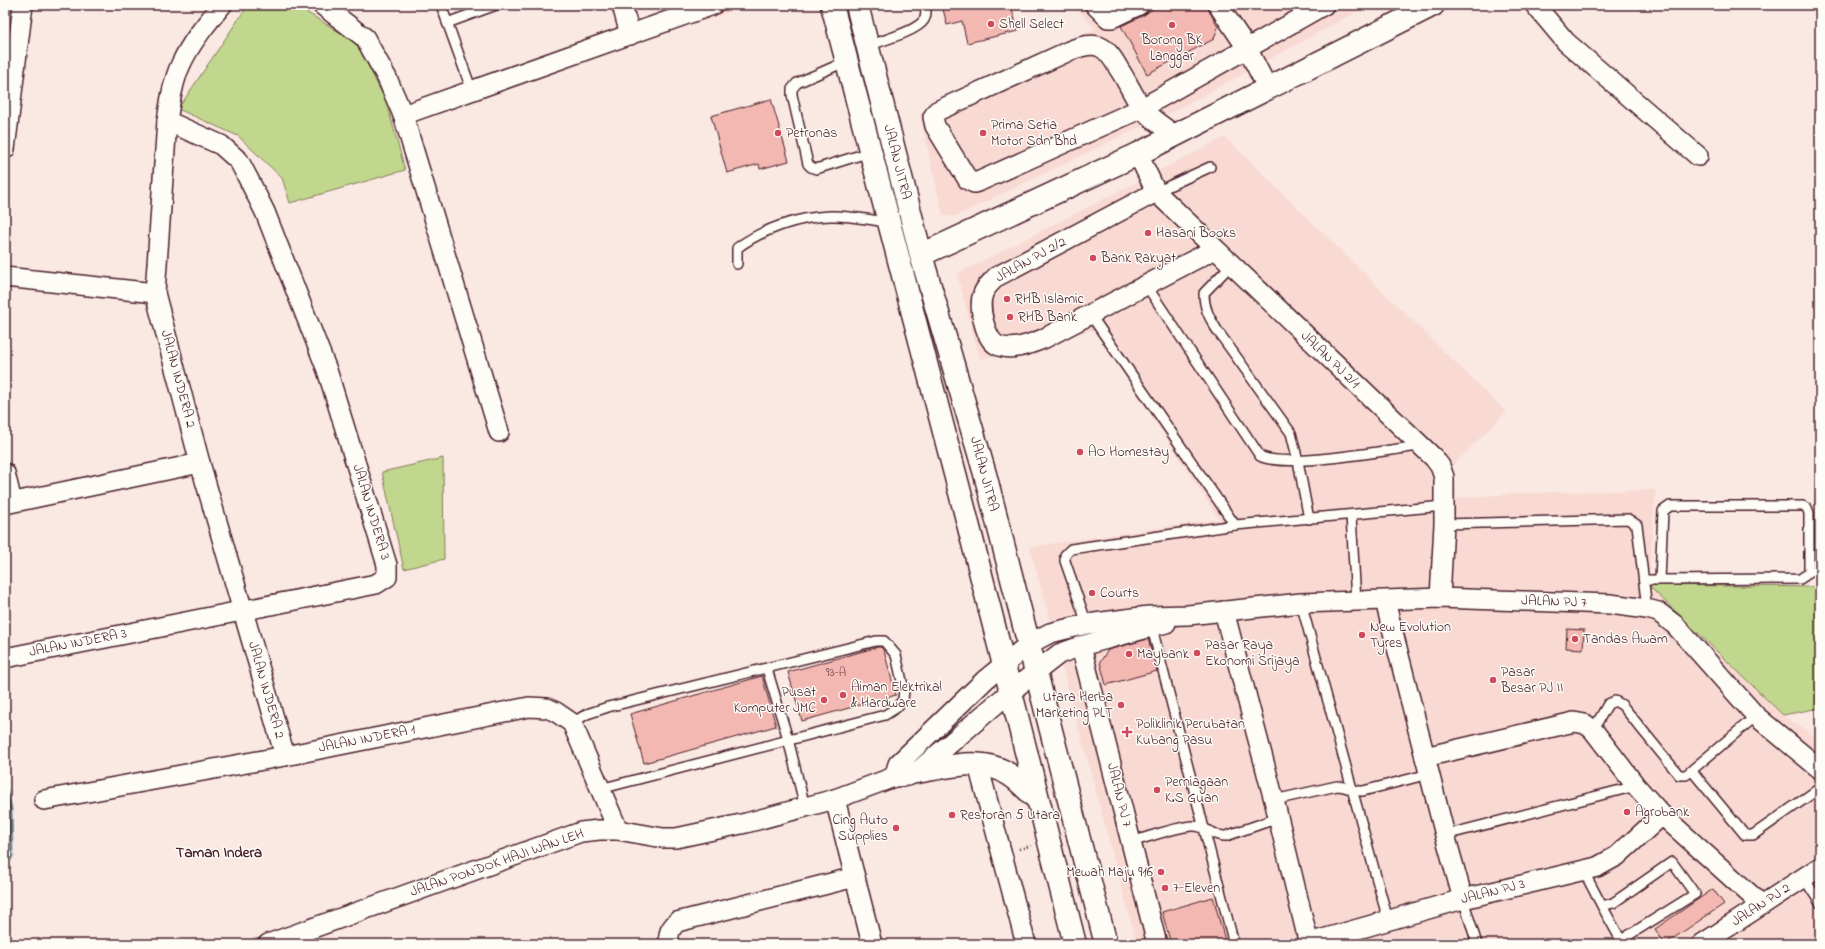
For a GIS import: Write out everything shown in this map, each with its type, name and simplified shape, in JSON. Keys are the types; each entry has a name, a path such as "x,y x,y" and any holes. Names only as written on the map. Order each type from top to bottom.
{"main road":[{"name":"JALAN JITRA","path":"832,5 1075,944"},
{"name":"JALAN JITRA","path":"857,5 921,255 985,474 1106,944"},
{"path":"921,255 1138,154 1433,5"},
{"path":"917,772 952,766 978,764 989,765 1012,776 1038,800"}],"street":[{"path":"5,149 23,5"},
{"name":"JALAN INDERA 2","path":"222,5 202,30 181,64 171,96 167,121 155,293 200,463 285,756"},
{"path":"322,5 365,38 387,78 403,116 499,432"},
{"path":"622,5 630,34"},
{"path":"1095,5 1108,18 1112,18 1139,5"},
{"path":"1218,5 1247,48 1268,89"},
{"path":"1174,136 1142,108 1110,53 1100,47 1091,45 1082,46 1069,51 937,111 933,116 935,126 968,180 974,183 1142,108 1324,5"},
{"path":"1535,5 1566,42 1698,156"},
{"path":"403,116 708,6"},
{"name":"JALAN INDERA 3","path":"5,658 376,584 387,577 387,565 327,370 265,212 239,162 221,145 167,121"},
{"name":"JALAN PJ 2/1","path":"1138,154 1156,192 1419,446 1434,458 1440,466 1444,477 1444,515 1440,598"},
{"name":"JALAN PJ 2/2","path":"1156,192 996,277 983,293 980,311 990,338 996,345 1004,347 1028,344 1043,339 1215,249"},
{"path":"5,277 155,293"},
{"path":"5,473 8,503 200,463"},
{"name":"JALAN PJ 7","path":"1188,616 1301,603 1440,598 1610,604 1647,609 1658,612 1675,625 1756,716 1820,769"},
{"path":"1385,601 1445,835 1463,899"},
{"path":"1224,611 1276,809 1309,943"},
{"path":"894,777 898,764 1003,664 1029,644 1050,633 1087,624 1149,616 1188,616"},
{"name":"JALAN PONDOK HAJI WAN LEH","path":"268,944 581,832 618,830 663,838 676,838 746,823 835,799 894,777 908,776 917,772 1010,692 1059,654 1081,646 1152,628 1188,616"},
{"name":"JALAN PJ 7","path":"1081,646 1157,944"},
{"name":"JALAN INDERA 1","path":"44,800 285,756 529,707 547,708 556,712 572,723"},
{"path":"1427,766 1574,722 1585,724 1593,730 1636,786 1662,815 1762,904"},
{"path":"572,723 618,830"},
{"path":"978,764 1026,944"},
{"path":"835,799 872,944"},
{"name":"JALAN PJ 3","path":"1309,943 1463,899 1597,867 1617,856 1662,815"},
{"name":"JALAN PJ 2","path":"1702,944 1820,867"},
{"path":"670,944 668,937 671,929 677,922 855,877"}],"lane":[{"path":"441,5 472,91"},
{"path":"447,23 496,5"},
{"path":"868,46 921,24 926,19 927,11 925,5"},
{"path":"847,61 797,83 792,88 792,95 808,164 816,169 870,152"},
{"path":"1156,192 1210,168"},
{"path":"737,264 737,248 751,238 776,227 807,218 831,216 888,222"},
{"path":"1231,265 1204,293 1207,315 1288,428 1293,440 1298,461 1309,519"},
{"path":"1146,286 1260,456 1274,461 1298,461 1419,446"},
{"path":"1090,314 1235,525"},
{"path":"1644,580 1660,580 1800,579 1809,573 1809,513 1807,508 1803,506 1685,506 1665,508 1663,511 1660,580"},
{"path":"1087,624 1065,561 1065,555 1071,549 1235,525 1351,515 1444,515 1628,519 1638,525 1647,609"},
{"path":"1351,515 1356,601"},
{"path":"1301,603 1388,920"},
{"path":"1152,628 1234,944"},
{"path":"572,723 587,714 608,707 876,641 884,641 896,655 904,690 903,700 896,708 885,715 600,789"},
{"path":"767,669 788,739 804,807"},
{"path":"1593,730 1608,704 1616,701 1622,705 1679,775 1686,775 1756,716"},
{"path":"1131,842 1189,826 1204,828 1215,835 1226,836 1276,809 1337,786 1363,791 1427,766"},
{"path":"1692,771 1745,834 1753,835 1820,788"},
{"path":"1445,835 1636,786"},
{"path":"1583,870 1602,906 1621,940 1695,894 1672,862 1613,903 1602,906"},
{"path":"1804,878 1820,903"},
{"path":"1463,899 1477,944"}],"path":[{"path":"1003,854 1048,842"}],"shaded area":[{"path":"697,5 748,5 701,22"},
{"path":"1073,5 1369,5 1180,108 956,216 943,216 920,114 1095,29"},
{"path":"1225,137 1506,412 1453,465 1457,498 1524,493 1656,490 1648,585 1783,715 1820,740 1820,944 1137,944 1030,547 1219,519 1095,329 980,359 957,274"}],"green space":[{"path":"248,5 295,5 357,43 387,104 405,170 290,203 282,178 238,136 178,109"},
{"path":"443,458 444,559 404,569 382,472"},
{"path":"1648,585 1820,587 1820,708 1783,715"}],"building":[{"path":"942,5 1011,5 1018,31 967,43 962,21 947,25"},
{"path":"1158,5 1206,5 1218,27 1214,39 1147,74 1121,26 1144,15"},
{"path":"771,99 789,161 760,169 759,164 727,173 711,116"},
{"name":"Tandas Awam","path":"1567,629 1584,630 1583,649 1566,648"},
{"name":"Maybank","path":"1148,639 1157,671 1106,685 1100,662 1108,650"},
{"path":"881,647 884,651 896,695 802,721 788,672"},
{"path":"762,676 776,726 644,763 630,714"},
{"path":"1713,889 1724,904 1665,944 1655,929"},
{"path":"1213,897 1226,944 1171,944 1162,912"}],"waterway":[{"path":"5,788 10,809 11,856 5,866"}],"place":[{"name":"Shell Select","path":"991,24"},
{"name":"Borong BK Langgar","path":"1172,25"},
{"name":"Petronas","path":"778,133"},
{"name":"Prima Setia Motor Sdn Bhd","path":"983,133"},
{"name":"Hasani Books","path":"1148,233"},
{"name":"Bank Rakyat","path":"1093,258"},
{"name":"RHB Islamic","path":"1007,299"},
{"name":"RHB Bank","path":"1010,317"},
{"name":"AO Homestay","path":"1080,452"},
{"name":"Courts","path":"1092,593"},
{"name":"New Evolution Tyres","path":"1362,635"},
{"name":"Tandas Awam","path":"1575,639"},
{"name":"Pasar Raya Ekonomi Srijaya","path":"1197,653"},
{"name":"Maybank","path":"1129,654"},
{"name":"Pasar Besar PJ II","path":"1493,680"},
{"name":"Aiman Elektrikal & Hardware","path":"843,695"},
{"name":"Pusat Komputer JMC","path":"824,700"},
{"name":"Utara Herba Marketing PLT","path":"1121,705"},
{"name":"Poliklinik Perubatan Kubang Pasu","path":"1127,732"},
{"name":"Perniagaan K.S Guan","path":"1157,790"},
{"name":"Agrobank","path":"1627,812"},
{"name":"Restoran 5 Utara","path":"952,815"},
{"name":"Cing Auto Supplies","path":"896,828"},
{"name":"Mewah Maju 916","path":"1161,872"},
{"name":"7-Eleven","path":"1165,888"}],"district":[{"name":"Taman Indera","path":"219,853"}]}
